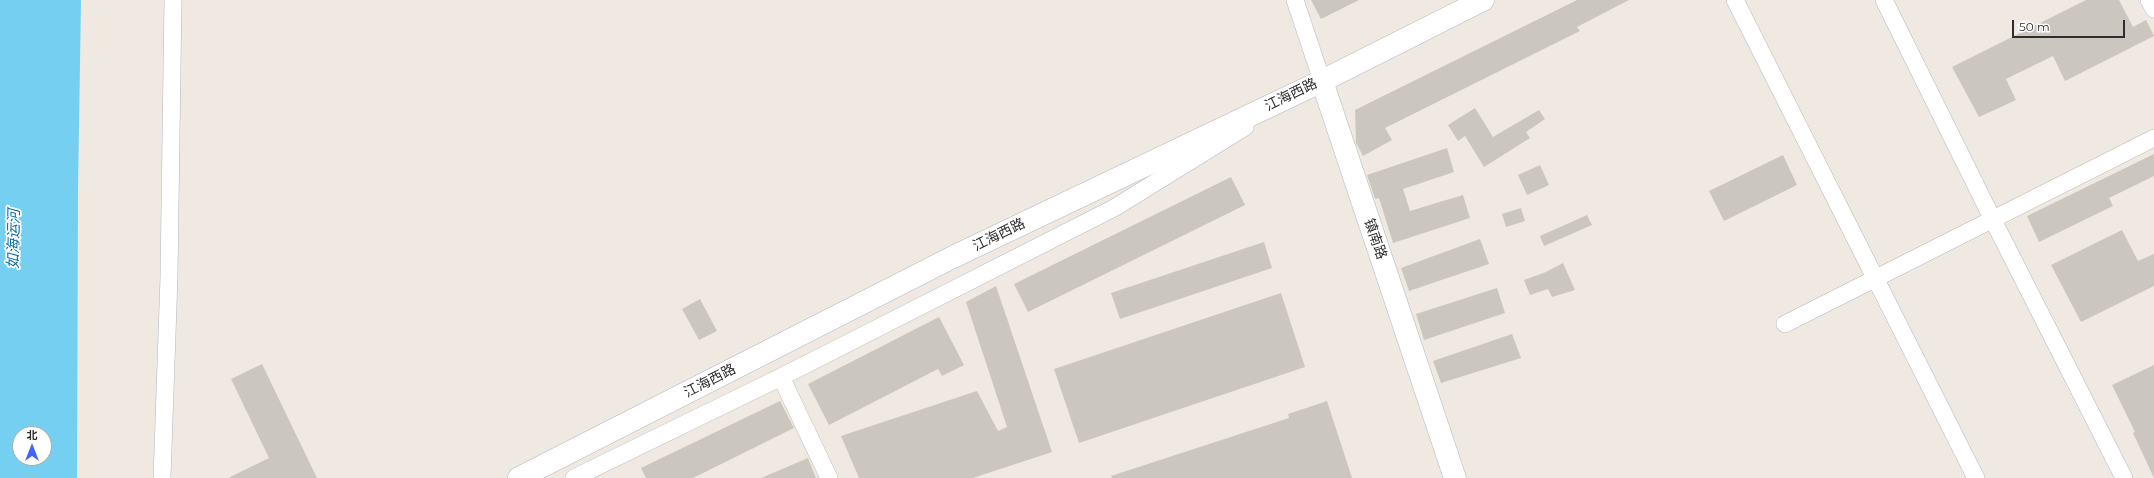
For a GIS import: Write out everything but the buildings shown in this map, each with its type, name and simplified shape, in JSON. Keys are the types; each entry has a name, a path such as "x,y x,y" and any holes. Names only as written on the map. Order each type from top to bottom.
{"main road":[{"name":"江海西路","path":"519,478 953,257 1322,81 1483,0"},
{"name":"镇南路","path":"1322,81 1455,478"}],"street":[{"path":"162,478 169,277 173,0"},
{"name":"镇南路","path":"1295,0 1322,81"},
{"path":"1734,0 1976,478"},
{"path":"1884,0 1993,220 2124,478"},
{"path":"2149,0 2154,9"},
{"path":"574,478 781,377 1114,208 1322,81"},
{"path":"1785,324 2154,138"},
{"path":"781,377 829,478"}],"water":[{"name":"如海运河","path":"0,0 81,0 78,188 77,478 0,478"}]}
